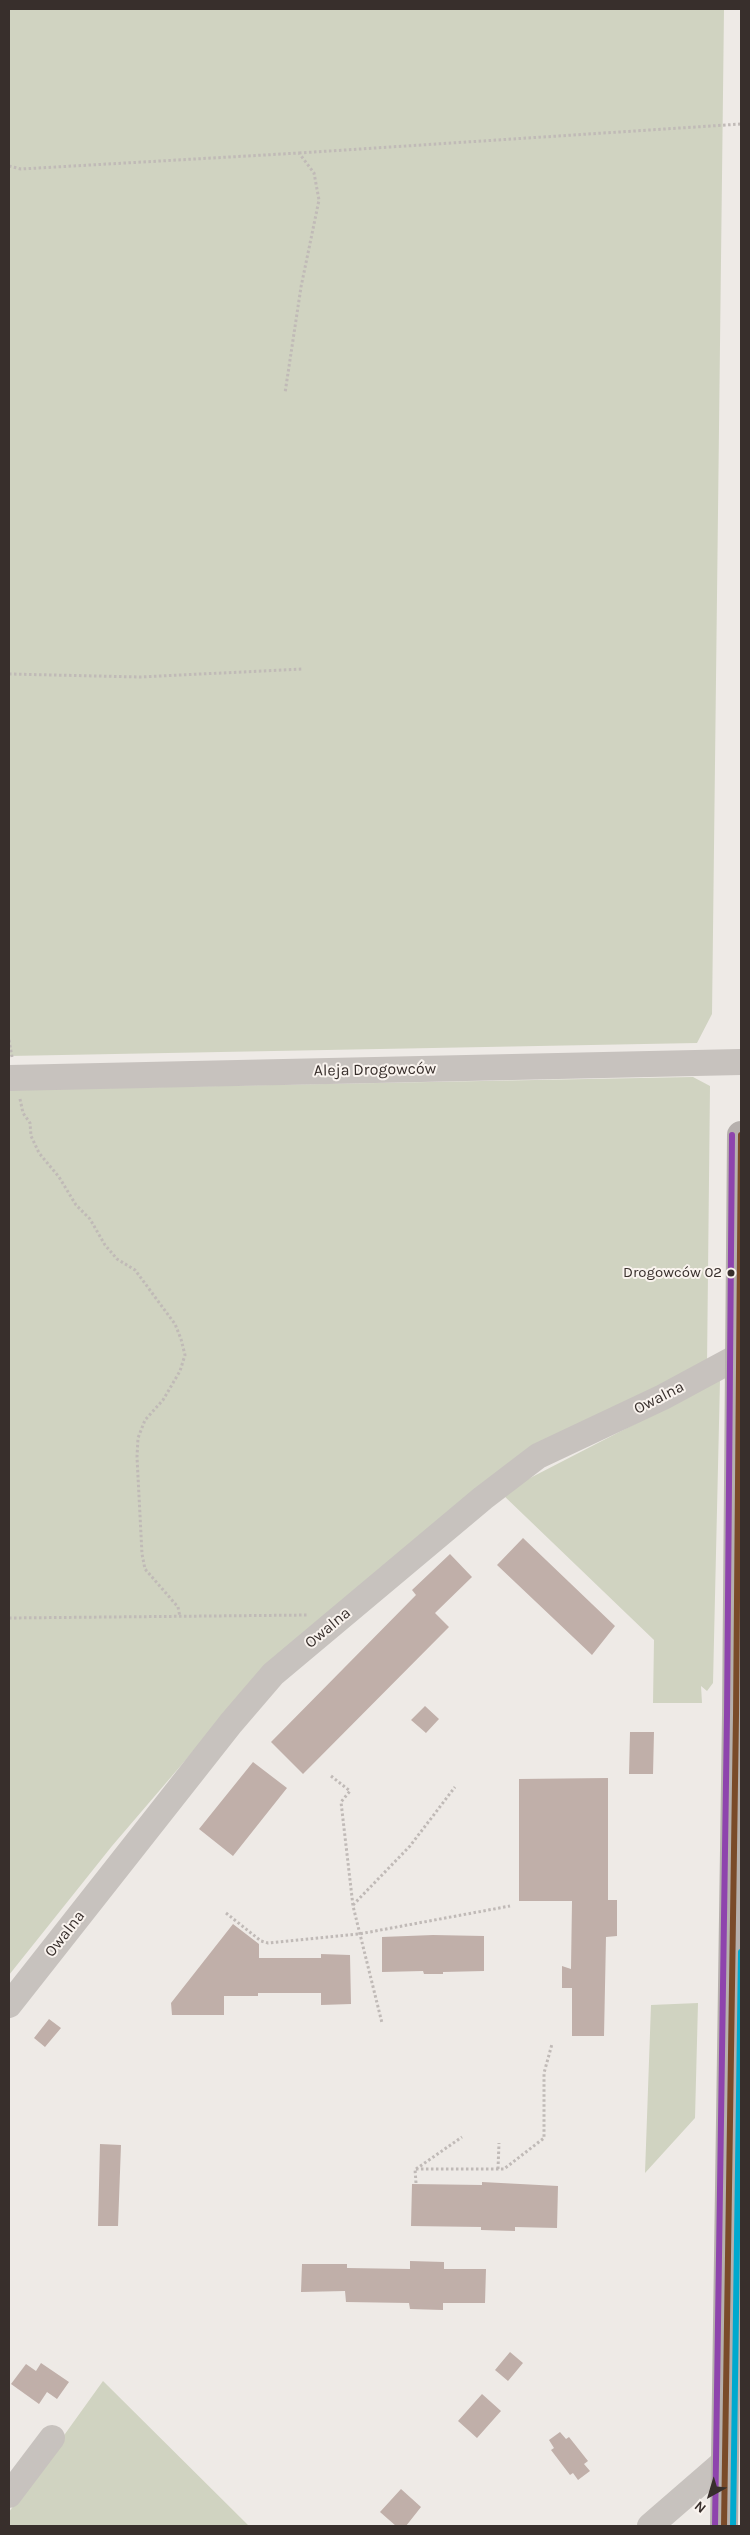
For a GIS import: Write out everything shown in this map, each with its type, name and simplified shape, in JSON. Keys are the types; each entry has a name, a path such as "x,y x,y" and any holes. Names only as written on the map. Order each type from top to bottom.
{"main road":[{"path":"724,2526 730,2449 739,1693 741,1136"}],"street":[{"name":"Aleja Drogowców","path":"12,1078 741,1062"},
{"name":"Owalna","path":"9,2005 237,1716 273,1674 483,1498 538,1456 663,1397 739,1356"},
{"path":"9,2495 52,2438"},
{"path":"650,2526 730,2449"}],"path":[{"path":"9,166 21,170 741,124"},
{"path":"285,393 301,287 319,200 314,173 299,153"},
{"path":"9,674 140,677 302,669"},
{"path":"12,1078 23,1113 30,1123 31,1136 38,1153 59,1177 76,1205 90,1219 105,1245 117,1259 135,1270 175,1324 181,1339 185,1355 180,1371 163,1400 145,1420 138,1438 137,1457 142,1554 145,1569 178,1606 180,1617"},
{"path":"9,1618 345,1614"},
{"path":"331,1776 350,1791 341,1802 353,1906 382,2023"},
{"path":"353,1906 410,1846 455,1787"},
{"path":"226,1913 268,1943 360,1934 510,1906"},
{"path":"416,2169 504,2169 544,2138 544,2073 552,2044"},
{"path":"416,2169 462,2137"},
{"path":"498,2169 499,2143"},
{"path":"416,2169 416,2183"}],"green space":[{"path":"9,9 724,9 712,1014 697,1043 9,1056"},
{"path":"693,1077 710,1086 707,1365 535,1447 213,1728 112,1846 9,1975 9,1090"},
{"path":"720,1380 713,1683 707,1691 701,1686 702,1703 653,1703 654,1640 501,1493"},
{"path":"698,2003 695,2118 645,2173 651,2005"},
{"path":"103,2381 249,2526 9,2526 9,2512"}],"building":[{"path":"523,1538 615,1626 592,1655 497,1565"},
{"path":"450,1554 472,1577 435,1613 449,1627 303,1774 271,1742 416,1595 412,1590"},
{"path":"425,1706 439,1719 426,1733 411,1720"},
{"path":"630,1732 654,1732 653,1774 629,1774"},
{"path":"253,1762 287,1788 233,1856 199,1829"},
{"path":"608,1778 608,1900 617,1900 617,1936 606,1937 604,2036 572,2036 572,1988 562,1988 562,1966 571,1969 572,1901 519,1901 519,1779"},
{"path":"233,1924 259,1944 259,1958 321,1958 321,1954 350,1955 351,2004 321,2005 321,1993 258,1993 258,1996 224,1996 224,2015 172,2015 171,2003"},
{"path":"484,1936 484,1971 443,1972 443,1974 424,1974 423,1971 382,1972 382,1937"},
{"path":"49,2019 61,2028 45,2047 34,2038"},
{"path":"100,2144 121,2145 118,2226 98,2226"},
{"path":"482,2182 558,2186 557,2228 515,2227 515,2231 481,2230 481,2227 411,2226 412,2184 482,2185"},
{"path":"410,2261 444,2262 444,2269 486,2269 485,2303 443,2303 443,2310 410,2309 409,2303 346,2302 345,2291 301,2292 302,2264 347,2264 347,2268 410,2269"},
{"path":"510,2352 523,2363 508,2381 495,2370"},
{"path":"41,2363 69,2382 57,2399 47,2392 39,2404 11,2384 26,2364 36,2371"},
{"path":"482,2394 501,2411 477,2438 458,2421"},
{"path":"560,2432 566,2439 569,2437 588,2461 584,2464 590,2471 578,2480 573,2473 570,2475 551,2450 554,2448 549,2440"},
{"path":"401,2489 421,2507 406,2526 396,2526 380,2512"}],"transit line":[{"path":"715,2526 727,1715 732,1135"},
{"path":"724,2526 736,1715 741,1135"},
{"path":"733,2526 741,1952"}],"place":[{"name":"Drogowców 02","path":"731,1273"}]}
